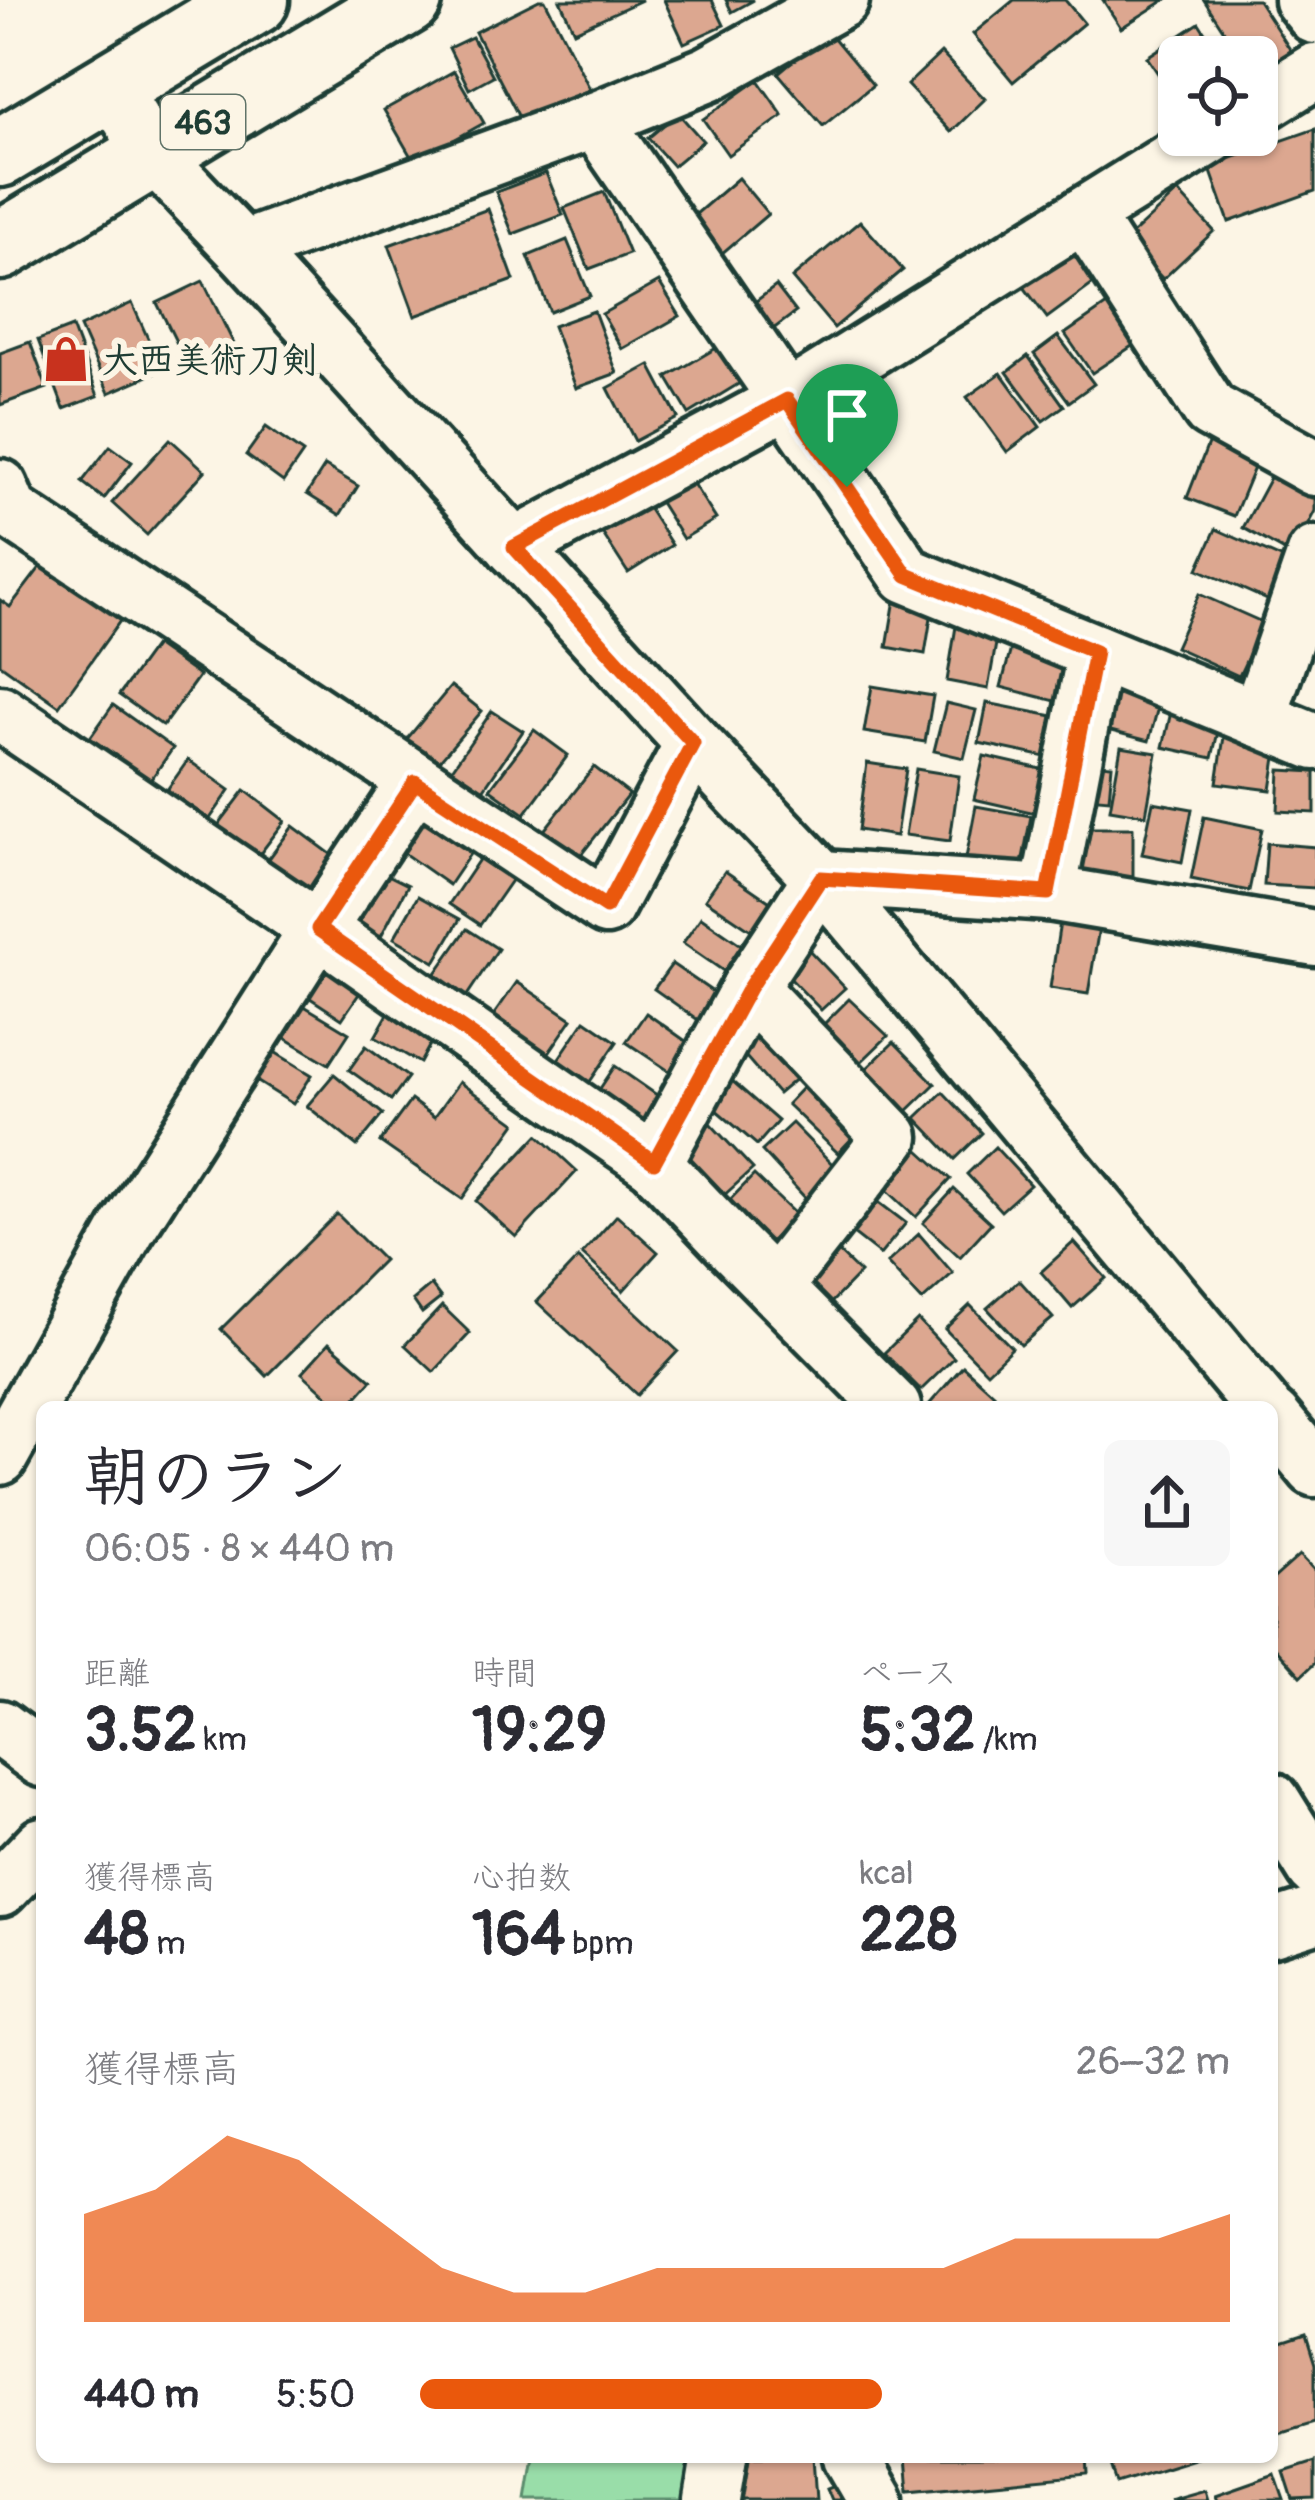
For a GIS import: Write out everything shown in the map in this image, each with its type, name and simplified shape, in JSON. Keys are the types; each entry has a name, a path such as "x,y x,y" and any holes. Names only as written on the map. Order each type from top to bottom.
{"highway":[{"name":"463","path":"0,153 255,0"},
{"name":"463","path":"0,246 407,0"}],"street":[{"path":"243,249 708,74 841,0"},
{"path":"1302,0 1315,16"},
{"path":"1278,94 1315,71"},
{"path":"110,86 152,153 821,878 1258,1401"},
{"path":"595,120 907,575 1315,742"},
{"path":"514,547 787,400 1178,156"},
{"path":"1084,214 1210,410 1315,468"},
{"path":"0,487 10,511 606,907 693,743"},
{"path":"1258,718 1315,554"},
{"path":"1048,893 1095,652"},
{"path":"0,713 654,1162 887,1401"},
{"path":"0,1457 17,1379 128,1228 415,782"},
{"path":"821,878 1048,893 1315,938"},
{"path":"654,1162 749,988 821,878"},
{"path":"749,988 891,1137 774,1287"},
{"path":"1278,1425 1315,1469"},
{"path":"0,1728 36,1755"},
{"path":"1278,1810 1315,1869"},
{"path":"0,1889 36,1851"},
{"path":"1278,1928 1315,1915"},
{"path":"712,2500 718,2463"},
{"path":"854,2463 876,2500"}],"green space":[{"path":"533,2463 703,2463 699,2500 527,2500"}],"building":[{"path":"545,0 593,95 525,129 475,32"},
{"path":"560,0 642,0 574,31"},
{"path":"664,0 712,0 724,25 684,43"},
{"path":"726,0 754,0 732,12"},
{"path":"1014,0 1065,0 1084,23 1013,82 973,34"},
{"path":"1103,0 1165,0 1121,28"},
{"path":"1204,0 1258,0 1293,54 1278,64 1278,36 1227,36"},
{"path":"1199,23 1207,36 1179,36"},
{"path":"828,31 873,85 823,126 778,73"},
{"path":"472,37 493,76 469,89 449,48"},
{"path":"1158,50 1158,74 1147,57"},
{"path":"941,53 985,99 951,132 907,85"},
{"path":"454,71 484,123 414,162 384,110"},
{"path":"758,80 783,116 728,155 703,119"},
{"path":"678,113 703,141 673,166 648,138"},
{"path":"1315,129 1315,191 1229,222 1209,166 1238,156 1278,156 1278,142"},
{"path":"546,173 563,215 513,234 496,192"},
{"path":"738,178 768,214 713,261 682,226"},
{"path":"604,192 629,254 589,269 564,208"},
{"path":"1178,192 1214,231 1163,279 1126,240"},
{"path":"488,209 514,280 415,316 389,245"},
{"path":"860,221 903,270 834,328 792,278"},
{"path":"567,240 590,296 550,312 528,256"},
{"path":"1073,244 1100,279 1047,318 1021,283"},
{"path":"203,281 234,344 188,366 157,303"},
{"path":"659,282 680,316 622,349 602,314"},
{"path":"776,286 796,312 768,333 748,307"},
{"path":"1117,298 1144,338 1092,373 1065,334"},
{"path":"132,303 162,370 109,393 80,327"},
{"path":"594,311 617,373 576,388 553,326"},
{"path":"72,327 98,396 64,409 38,340"},
{"path":"1058,336 1094,384 1069,402 1034,354"},
{"path":"30,342 47,388 0,405 0,353"},
{"path":"718,347 740,383 689,414 667,377"},
{"path":"1028,356 1064,406 1043,421 1007,372"},
{"path":"650,365 678,418 635,441 608,388"},
{"path":"1001,373 1040,427 1007,452 967,397"},
{"path":"266,427 303,453 283,482 246,455"},
{"path":"170,439 205,471 147,535 112,503"},
{"path":"1210,439 1258,458 1234,516 1187,498"},
{"path":"110,446 132,462 104,499 82,482"},
{"path":"325,466 358,486 340,515 307,494"},
{"path":"1272,474 1315,497 1315,511 1292,555 1243,528"},
{"path":"688,476 716,519 683,539 656,496"},
{"path":"643,500 672,545 628,573 599,528"},
{"path":"1216,529 1290,562 1272,602 1198,569"},
{"path":"48,557 127,611 59,706 0,664 0,600 10,607"},
{"path":"1199,594 1264,623 1239,676 1175,647"},
{"path":"895,599 933,605 925,654 887,647"},
{"path":"959,608 1001,615 988,689 947,681"},
{"path":"1015,633 1076,648 1063,703 1001,687"},
{"path":"155,645 199,676 163,726 119,695"},
{"path":"1111,679 1162,692 1149,741 1099,728"},
{"path":"451,686 482,711 436,765 406,740"},
{"path":"872,686 933,696 925,742 864,732"},
{"path":"946,703 976,710 964,758 934,751"},
{"path":"987,703 1058,717 1050,758 979,743"},
{"path":"1173,703 1222,714 1212,758 1163,747"},
{"path":"113,705 173,748 147,785 87,742"},
{"path":"492,711 523,731 483,790 452,769"},
{"path":"534,730 568,755 525,814 490,789"},
{"path":"1225,730 1279,738 1271,790 1217,783"},
{"path":"1121,747 1157,753 1146,815 1110,809"},
{"path":"984,756 1054,772 1044,815 974,799"},
{"path":"188,760 230,790 207,823 164,794"},
{"path":"867,763 906,769 896,836 858,830"},
{"path":"1089,763 1112,765 1109,799 1086,797"},
{"path":"594,767 629,794 577,860 542,833"},
{"path":"916,769 959,776 950,841 905,835"},
{"path":"1280,770 1315,772 1315,813 1278,811"},
{"path":"245,790 285,821 253,863 213,832"},
{"path":"1153,802 1192,809 1182,862 1142,854"},
{"path":"976,806 1031,816 1021,869 966,858"},
{"path":"417,809 474,848 449,885 392,845"},
{"path":"1204,817 1262,829 1249,891 1191,879"},
{"path":"293,826 339,860 312,897 265,864"},
{"path":"1076,828 1133,828 1133,880 1076,880"},
{"path":"1267,843 1315,847 1315,888 1264,885"},
{"path":"480,858 512,879 480,925 449,904"},
{"path":"378,870 408,885 381,936 351,920"},
{"path":"725,871 776,906 757,934 705,899"},
{"path":"418,896 460,919 435,962 394,938"},
{"path":"701,917 753,953 735,979 683,943"},
{"path":"1060,922 1099,928 1088,994 1050,988"},
{"path":"467,929 498,949 466,997 434,976"},
{"path":"809,950 845,988 821,1010 785,973"},
{"path":"325,957 365,985 342,1019 301,992"},
{"path":"672,964 726,1001 708,1027 654,989"},
{"path":"517,982 572,1019 548,1054 493,1016"},
{"path":"849,999 888,1036 860,1063 822,1026"},
{"path":"296,1001 349,1033 329,1064 277,1033"},
{"path":"393,1005 438,1030 420,1063 375,1037"},
{"path":"646,1013 697,1049 678,1077 626,1042"},
{"path":"585,1020 617,1042 589,1083 557,1061"},
{"path":"766,1027 804,1072 778,1094 739,1049"},
{"path":"894,1042 935,1084 904,1114 863,1072"},
{"path":"366,1046 408,1077 391,1100 349,1070"},
{"path":"268,1048 312,1075 293,1104 250,1077"},
{"path":"615,1066 667,1102 648,1129 597,1093"},
{"path":"334,1074 383,1114 357,1146 307,1106"},
{"path":"730,1079 778,1121 757,1145 708,1103"},
{"path":"459,1082 516,1123 462,1199 380,1142 411,1100 434,1117"},
{"path":"806,1084 857,1133 838,1153 787,1104"},
{"path":"943,1092 982,1133 955,1159 916,1118"},
{"path":"708,1121 753,1169 721,1198 676,1151"},
{"path":"792,1123 840,1172 809,1202 762,1151"},
{"path":"538,1135 577,1171 516,1237 476,1201"},
{"path":"909,1141 951,1179 916,1217 875,1179"},
{"path":"995,1147 1030,1185 1001,1211 967,1174"},
{"path":"754,1175 796,1215 766,1246 724,1206"},
{"path":"954,1189 991,1223 960,1257 923,1223"},
{"path":"864,1191 906,1223 880,1255 839,1223"},
{"path":"337,1214 383,1260 267,1376 221,1329"},
{"path":"617,1215 658,1252 623,1291 582,1254"},
{"path":"919,1234 953,1273 922,1301 887,1263"},
{"path":"826,1240 860,1273 828,1306 793,1274"},
{"path":"1074,1242 1106,1278 1072,1308 1041,1272"},
{"path":"578,1258 678,1351 637,1395 537,1302"},
{"path":"1019,1280 1053,1318 1021,1345 987,1308"},
{"path":"431,1285 441,1298 422,1313 413,1300"},
{"path":"970,1305 1012,1348 987,1372 945,1329"},
{"path":"442,1306 470,1333 434,1372 405,1345"},
{"path":"918,1320 954,1358 921,1390 884,1353"},
{"path":"329,1343 372,1380 353,1401 333,1401 302,1373"},
{"path":"963,1366 994,1394 988,1401 932,1401"},
{"path":"1300,1555 1315,1571 1315,1663 1301,1676 1278,1651 1278,1575"},
{"path":"1306,2335 1315,2364 1315,2422 1278,2433 1278,2344"},
{"path":"1315,2462 1315,2499 1293,2500 1284,2472"},
{"path":"729,2463 813,2463 816,2500 732,2500"},
{"path":"907,2463 1087,2463 1088,2474 909,2491"},
{"path":"1110,2463 1182,2463 1117,2483"},
{"path":"1275,2474 1284,2500 1217,2500 1215,2495"},
{"path":"847,2480 855,2500 832,2500 827,2488"},
{"path":"1204,2490 1207,2500 1169,2500"}],"place":[{"name":"大西美術刀剣","path":"66,359"}],"route":[{"path":"787,400 847,487 907,575 1095,652 1048,893 821,878 749,988 654,1162 318,929 415,782 606,907 693,743 514,547 787,400"}]}
